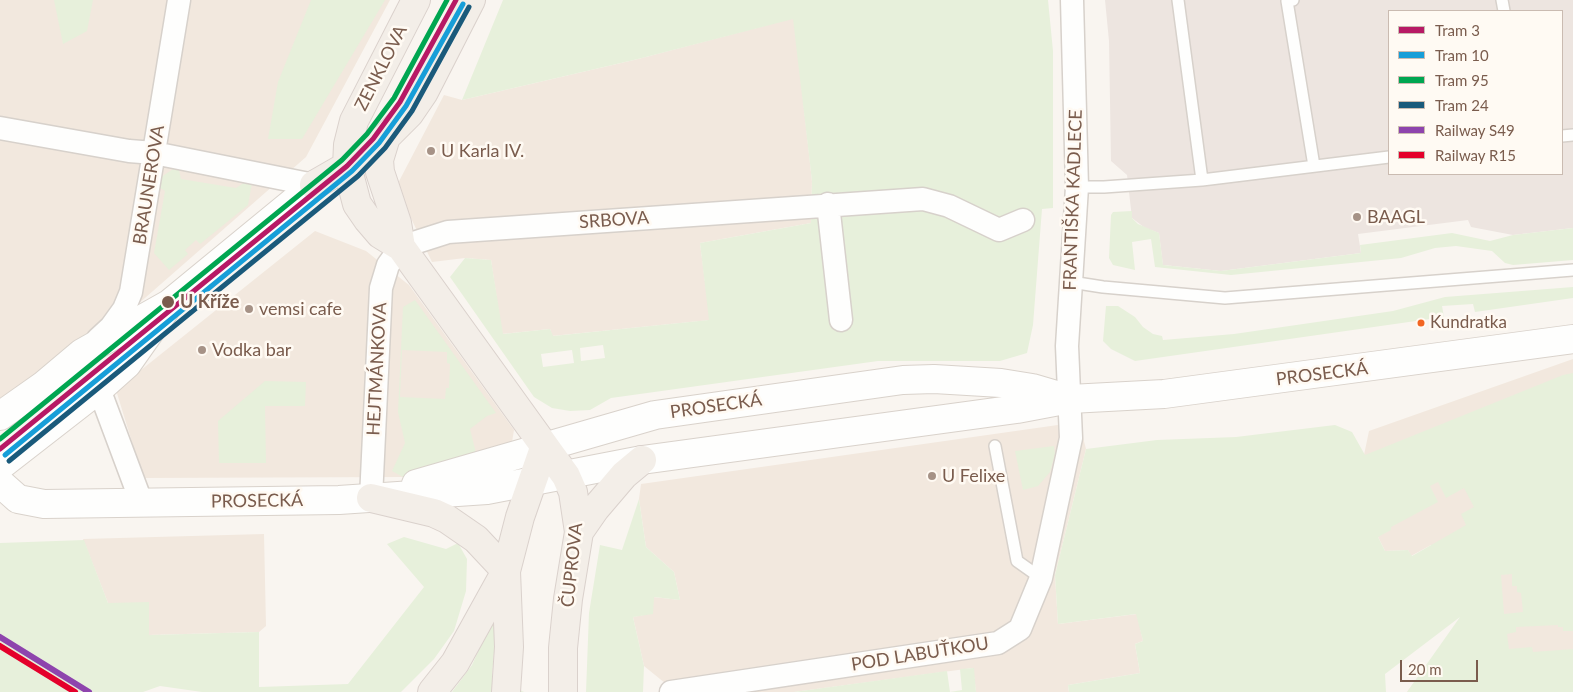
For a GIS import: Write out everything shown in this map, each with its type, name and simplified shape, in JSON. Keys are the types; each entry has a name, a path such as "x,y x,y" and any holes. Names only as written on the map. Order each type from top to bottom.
{"main road":[{"name":"ZENKLOVA","path":"347,166 348,145 354,121 416,0"},
{"path":"0,416 44,385 82,353 169,304 314,185 347,166 386,137 417,105 472,0"},
{"path":"314,185 331,161 354,121"},
{"name":"ČUPROVA","path":"386,137 381,154 380,172 397,223 401,246"},
{"name":"ČUPROVA","path":"347,166 358,204 380,234 401,246 544,448 566,476 577,506 579,532 563,648 563,692"},
{"path":"314,185 342,193 358,204"},
{"path":"0,466 127,364 169,304"},
{"name":"PROSECKÁ","path":"0,483 10,494 26,502 142,504 371,498 487,490 642,460 1017,409 1070,399 1164,394 1573,339"},
{"name":"PROSECKÁ","path":"371,498 655,415 903,380 934,379 1001,383 1032,388 1070,399"},
{"path":"432,692 455,664 506,571 520,517 544,448"},
{"path":"579,532 595,509 624,475 642,460"},
{"path":"371,498 434,513 447,519 476,539 506,571 509,647 506,692"}],"street":[{"name":"BRAUNEROVA","path":"82,353 111,327 124,309 131,292 179,0"},
{"name":"FRANTIŠKA KADLECE","path":"1070,399 1067,346 1077,187 1072,0"},
{"path":"0,128 129,151 154,153 314,185"},
{"name":"SRBOVA","path":"401,246 448,232 828,204 923,199 949,206 1000,230 1022,220"},
{"path":"828,204 841,320"},
{"name":"HEJTMÁNKOVA","path":"371,498 381,288 388,265 401,246"},
{"path":"98,389 142,504"},
{"name":"POD LABUŤKOU","path":"671,692 998,642 1020,629 1041,578 1072,438 1070,399"}],"lane":[{"path":"1178,0 1202,180"},
{"path":"1293,0 1287,0 1314,166"},
{"path":"1077,187 1104,187 1202,180 1388,157"},
{"path":"1071,282 1225,298 1573,270"},
{"path":"995,446 1017,561 1041,578"}],"shaded area":[{"path":"0,0 390,0 306,157 129,312 0,402"},
{"path":"1105,0 1573,0 1573,228 1513,235 1471,227 1468,220 1358,234 1361,253 1221,271 1163,265 1159,233 1145,228 1132,218 1127,175 1111,161 1109,41"},
{"path":"794,18 812,181 811,223 700,243 710,320 552,336 550,329 502,334 491,260 465,258 432,262 396,187 444,95 462,100 638,59"},
{"path":"315,231 366,251 409,285 514,430 511,448 403,477 143,478 116,390"},
{"path":"1573,359 1573,692 1407,692 1462,616 1431,545 1411,556 1408,550 1385,551 1378,537 1364,455 1369,431"},
{"path":"1079,422 1086,449 1055,575 1058,624 1137,614 1143,641 1135,644 1140,673 1068,685 1069,692 976,692 973,668 794,692 676,692 644,666 633,617 653,613 653,597 680,600 674,572 646,547 639,499 641,484"},
{"path":"264,534 266,626 259,632 149,635 108,603 83,539"}],"green space":[{"path":"54,0 93,0 87,31 63,44"},
{"path":"311,0 385,0 302,139 268,139 278,82"},
{"path":"503,0 1048,0 1053,51 1053,208 1042,209 1033,325 1027,353 1000,361 878,361 611,398 590,410 570,411 552,408 534,397 450,277 465,258 491,260 503,334 550,329 553,336 709,320 700,243 811,223 812,181 793,19 638,59 462,100","holes":["603,345 605,358 581,361 580,348","572,350 574,363 543,367 541,354"]},
{"path":"173,169 179,170 181,179 236,188 245,182 252,183 248,205 200,244 196,240 185,250 188,254 169,270 154,253 165,191 157,186 160,178"},
{"path":"1132,211 1132,218 1138,224 1159,233 1163,265 1221,271 1361,253 1360,245 1452,233 1490,241 1513,235 1573,228 1573,260 1513,265 1505,263 1492,251 1456,246 1435,248 1401,258 1231,275 1155,267 1151,239 1132,242 1135,270 1113,265 1109,258 1111,215 1113,212"},
{"path":"1573,287 1573,298 1475,312 1473,304 1442,306 1444,317 1135,361 1111,349 1103,341 1106,306 1118,306 1135,317 1143,327 1153,334 1162,336 1163,340 1234,334 1393,311 1445,297"},
{"path":"415,300 496,413 487,416 470,429 477,457 403,477 392,471 405,443 398,412 403,307","holes":["402,350 447,352 447,363 450,364 449,388 446,388 445,399 400,397"]},
{"path":"1573,373 1573,631 1563,631 1563,627 1558,627 1558,625 1516,627 1516,632 1507,634 1509,649 1532,647 1533,652 1573,649 1573,692 1407,692 1460,617 1385,674 1386,692 1069,692 1068,685 1140,673 1135,644 1143,641 1136,614 1058,624 1055,575 1086,449 1157,440 1236,437 1335,425 1352,432 1365,455 1563,375","holes":["1438,482 1446,498 1464,488 1474,507 1461,514 1466,525 1412,556 1408,550 1385,551 1378,537 1391,530 1391,527 1438,502 1430,486","1512,574 1512,586 1517,586 1517,592 1521,593 1523,612 1504,614 1501,575"]},
{"path":"265,381 306,382 305,406 265,406 266,463 219,463 218,421"},
{"path":"1054,446 1055,454 1050,472 1038,486 1023,490 1015,451"},
{"path":"639,499 646,547 674,572 680,600 654,597 653,614 633,617 644,666 643,692 586,692 589,613 600,545 622,550"},
{"path":"404,537 446,549 458,543 467,559 466,591 454,631 434,659 401,692 202,692 160,686 143,692 0,692 0,543 84,540 108,603 149,602 149,635 259,632 259,687 348,684 424,587 387,544"},
{"path":"494,616 497,616 492,676 524,692 452,692 472,665"},
{"path":"974,668 976,692 950,692 962,690 960,669"},
{"path":"947,671 950,692 794,692"}],"tram line":[{"name":"95","path":"0,439 342,160 367,134 394,98 447,0"},
{"name":"3","path":"0,449 347,166 373,139 400,102 456,0"},
{"name":"10","path":"5,455 352,171 379,143 406,106 463,4"},
{"name":"24","path":"9,461 358,176 385,148 412,111 469,7"}],"rail line":[{"name":"S49","path":"0,637 89,692"},
{"name":"R15","path":"0,646 75,692"}],"place":[{"name":"U Karla IV.","path":"431,151"},
{"name":"BAAGL","path":"1357,217"},
{"name":"U Kříže","path":"168,302"},
{"name":"vemsi cafe","path":"249,309"},
{"name":"Kundratka","path":"1421,323"},
{"name":"Vodka bar","path":"202,350"},
{"name":"U Felixe","path":"932,476"}]}
